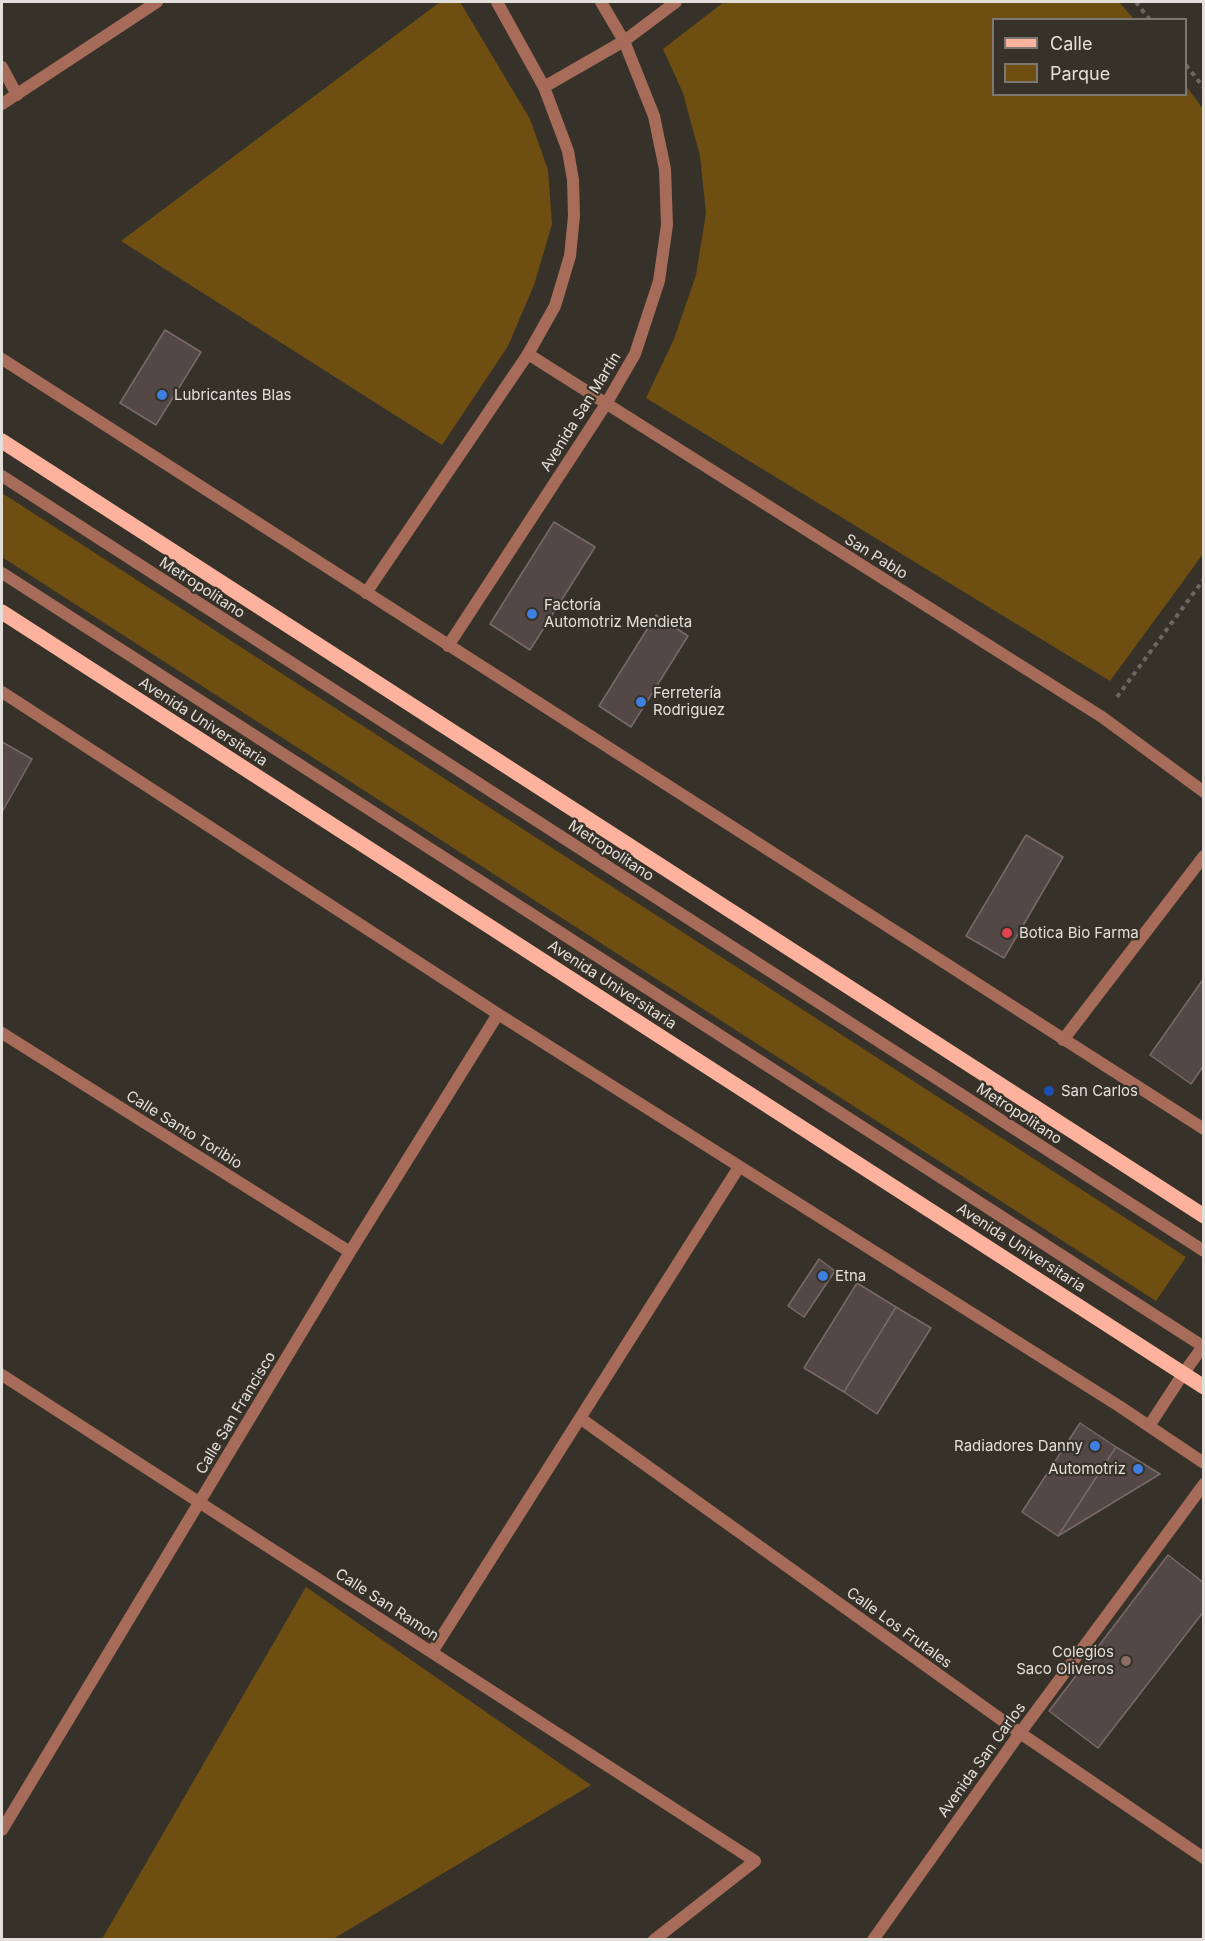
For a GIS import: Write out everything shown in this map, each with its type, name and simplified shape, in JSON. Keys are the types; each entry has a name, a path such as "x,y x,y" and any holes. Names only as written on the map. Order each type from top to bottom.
{"main road":[{"path":"2,441 1203,1216"},
{"name":"Avenida Universitaria","path":"2,612 1203,1387"}],"street":[{"path":"2,104 157,2"},
{"path":"366,593 528,354 555,306 570,256 574,216 573,180 568,151 544,87 497,2"},
{"name":"Avenida San Martín","path":"448,646 606,404 635,354 659,281 667,225 665,169 654,116 624,41 601,2"},
{"path":"544,87 624,41 676,2"},
{"path":"2,67 17,95"},
{"name":"San Pablo","path":"528,354 1102,717 1203,792"},
{"path":"2,359 1203,1129"},
{"name":"Metropolitano","path":"2,476 1203,1251"},
{"path":"2,573 1203,1346 1149,1426"},
{"path":"2,692 498,1014 1149,1426 1203,1463"},
{"path":"1063,1040 1203,856"},
{"name":"Calle San Francisco","path":"2,1830 350,1252 498,1014"},
{"name":"Calle Santo Toribio","path":"2,1033 350,1252"},
{"path":"432,1652 740,1167"},
{"name":"Calle San Ramon","path":"2,1375 755,1861 654,1940"},
{"name":"Calle Los Frutales","path":"580,1418 1020,1733 1203,1858"},
{"name":"Avenida San Carlos","path":"873,1940 1020,1733 1203,1484"}],"path":[{"path":"1136,2 1148,18"},
{"path":"1187,68 1203,88"},
{"path":"1102,717 1203,579"}],"green space":[{"path":"440,2 460,2 530,119 548,170 552,224 534,285 508,346 442,445 121,241"},
{"path":"724,2 1119,2 1133,18 992,18 992,96 1187,96 1187,87 1203,109 1203,554 1110,681 646,398 674,339 696,275 706,213 700,156 683,93 663,49"},
{"path":"2,493 1186,1257 1156,1301 2,557"},
{"path":"306,1587 591,1785 333,1939 102,1939"}],"building":[{"path":"165,330 201,352 156,425 120,403"},
{"path":"554,522 595,547 530,650 490,624"},
{"path":"656,615 688,636 631,727 599,706"},
{"path":"2,742 32,759 2,812"},
{"path":"1026,835 1063,857 1004,958 966,936"},
{"path":"1204,978 1204,1065 1191,1084 1150,1055"},
{"path":"819,1259 835,1271 804,1317 788,1306"},
{"path":"857,1283 896,1307 844,1392 804,1368"},
{"path":"896,1307 931,1328 877,1414 844,1392"},
{"path":"1080,1423 1116,1447 1058,1536 1022,1512"},
{"path":"1116,1447 1160,1474 1058,1536"},
{"name":"Colegios Saco Oliveros","path":"1168,1555 1204,1583 1204,1611 1098,1748 1049,1711"}],"place":[{"name":"Lubricantes Blas","path":"162,395"},
{"name":"Factoría Automotriz Mendieta","path":"532,614"},
{"name":"Ferretería Rodriguez","path":"641,702"},
{"name":"Botica Bio Farma","path":"1007,933"},
{"name":"San Carlos","path":"1049,1091"},
{"name":"Etna","path":"823,1276"},
{"name":"Radiadores Danny","path":"1095,1446"},
{"name":"Automotriz","path":"1138,1469"},
{"name":"Colegios Saco Oliveros","path":"1126,1661"}]}
